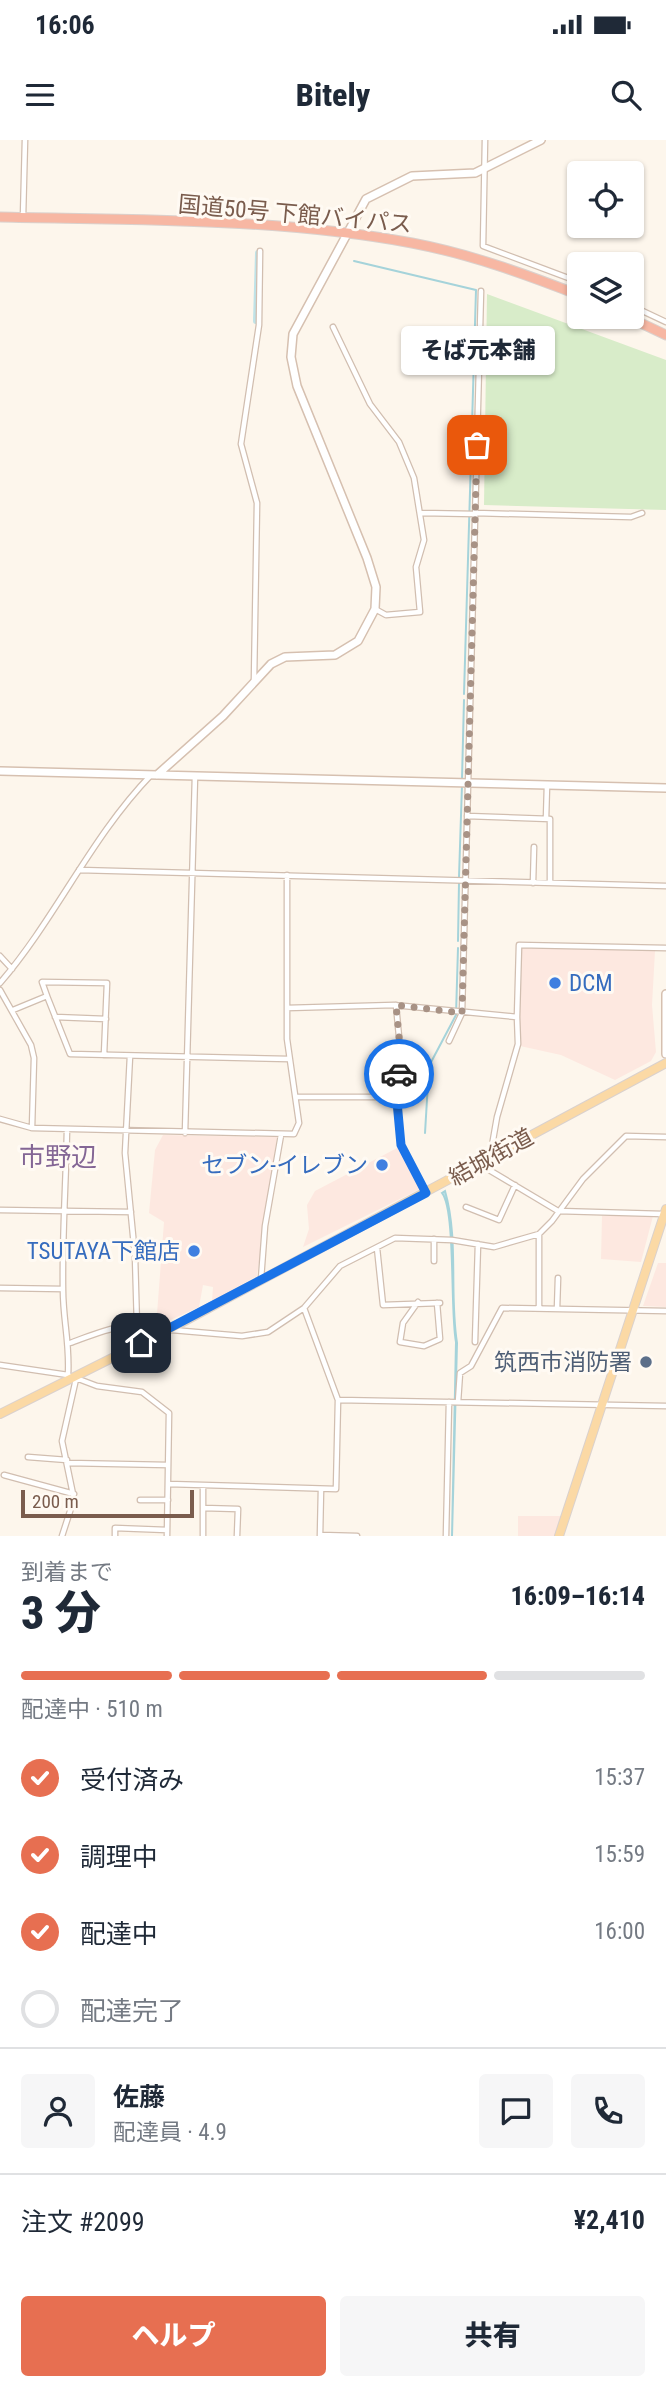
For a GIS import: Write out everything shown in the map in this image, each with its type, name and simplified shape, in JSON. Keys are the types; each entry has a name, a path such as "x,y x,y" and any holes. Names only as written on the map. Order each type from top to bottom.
{"highway":[{"name":"国道50号 下館バイパス","path":"0,217 184,222 348,234 413,243 483,260 567,291"},
{"path":"644,325 666,335"}],"main road":[{"name":"結城街道","path":"0,1414 166,1331 666,1063"},
{"path":"559,1536 666,1213"}],"street":[{"path":"23,218 25,140"},
{"path":"485,140 483,246 567,278"},
{"path":"0,983 121,809 154,775 228,712 254,681 279,659 329,656 351,647 364,634 375,609 376,587 367,558 296,386 291,357 296,326 366,199 412,176 461,176 484,169 541,140"},
{"path":"254,681 252,664 257,503 241,444 260,325 260,251"},
{"path":"449,1041 458,1012 465,881 467,816 464,783 481,291"},
{"path":"644,312 666,322"},
{"path":"333,327 370,404 396,438 408,461 421,513 424,540 416,567 420,612 386,615 375,609"},
{"path":"421,513 631,517 642,513"},
{"path":"0,771 666,788"},
{"path":"185,1133 195,776"},
{"path":"546,818 547,785"},
{"path":"467,816 546,818 551,821 550,883"},
{"path":"533,883 534,847"},
{"path":"79,870 666,886"},
{"path":"0,1119 32,1128 293,1135 299,1127 289,1059 287,875"},
{"path":"491,1157 497,1117 518,1044 519,945 666,948"},
{"path":"0,956 12,969"},
{"path":"104,1055 107,983 42,982 70,1054 130,1056 289,1059"},
{"path":"0,990 13,1010 34,1058 32,1128"},
{"path":"666,994 666,1054"},
{"path":"13,1010 47,996"},
{"path":"287,1008 396,1005 517,1017"},
{"path":"396,1005 402,1068 395,1080 401,1145 426,1193"},
{"path":"55,1017 106,1019"},
{"path":"130,1056 125,1153 137,1326"},
{"path":"296,1097 396,1097"},
{"path":"62,1536 74,1494 62,1441 72,1377 70,1343 64,1320 63,1289 67,1129"},
{"path":"261,1280 265,1226 281,1135"},
{"path":"539,1308 539,1234 583,1179 626,1136 666,1137"},
{"path":"478,1163 558,1212 666,1213"},
{"path":"466,1207 499,1220 515,1185"},
{"path":"0,1210 131,1212"},
{"name":"結城街道","path":"166,1331 258,1335 304,1308 340,1266 395,1238 506,1245 539,1234"},
{"path":"434,1239 434,1261"},
{"path":"475,1342 478,1244"},
{"path":"377,1248 383,1305 418,1302 438,1303 440,1339 425,1346 400,1342 403,1323 418,1302"},
{"path":"557,1309 558,1278"},
{"path":"0,1288 63,1289"},
{"path":"168,1485 336,1489 338,1400 304,1308"},
{"path":"446,1536 453,1402 460,1373 471,1366 502,1308 666,1311"},
{"path":"70,1343 112,1328 154,1326 166,1331"},
{"path":"0,1365 142,1392 169,1413 167,1533 116,1528 115,1536"},
{"path":"338,1400 666,1406"},
{"path":"28,1457 68,1462 168,1465"},
{"path":"4,1475 74,1494"},
{"path":"203,1536 204,1486"},
{"path":"321,1489 320,1535 357,1536"},
{"path":"140,1500 168,1500"},
{"path":"203,1508 238,1509 237,1536"}],"shaded area":[{"path":"518,947 655,951 652,1005 656,1052 651,1061 615,1080 561,1055 520,1046"},
{"path":"163,1135 277,1137 257,1276 212,1301 213,1287 203,1285 199,1307 164,1323 157,1319 157,1314 164,1222 149,1213 155,1150"},
{"path":"399,1147 420,1189 303,1247 309,1229 307,1205 315,1191"},
{"path":"602,1216 653,1216 641,1262 601,1259"},
{"path":"658,1263 666,1263 666,1307 643,1306"},
{"path":"518,1516 561,1516 555,1536 518,1536"}],"green space":[{"path":"487,294 567,323 567,329 582,329 666,360 666,510 484,505"}],"water":[{"path":"445,1191 452,1228 457,1343 452,1536 456,1342 454,1327 451,1240 442,1193"}],"waterway":[{"path":"256,321 258,253"},
{"path":"354,261 476,290 464,694"},
{"path":"462,779 464,700"},
{"path":"459,877 462,785"},
{"path":"458,941 459,883"},
{"path":"425,1133 429,1066 456,1015 458,948"}],"way so far":[{"path":"399,1074 402,1068 396,1005 462,1013 477,445"}],"place":[{"name":"そば元本舗","path":"477,445"},
{"name":"DCM","path":"555,983"},
{"name":"セブン-イレブン","path":"382,1165"},
{"name":"TSUTAYA下館店","path":"194,1251"},
{"name":"筑西市消防署","path":"646,1362"}],"district":[{"name":"市野辺","path":"58,1157"}],"route":[{"path":"141,1343 426,1193 401,1145 395,1080 399,1074"}]}
